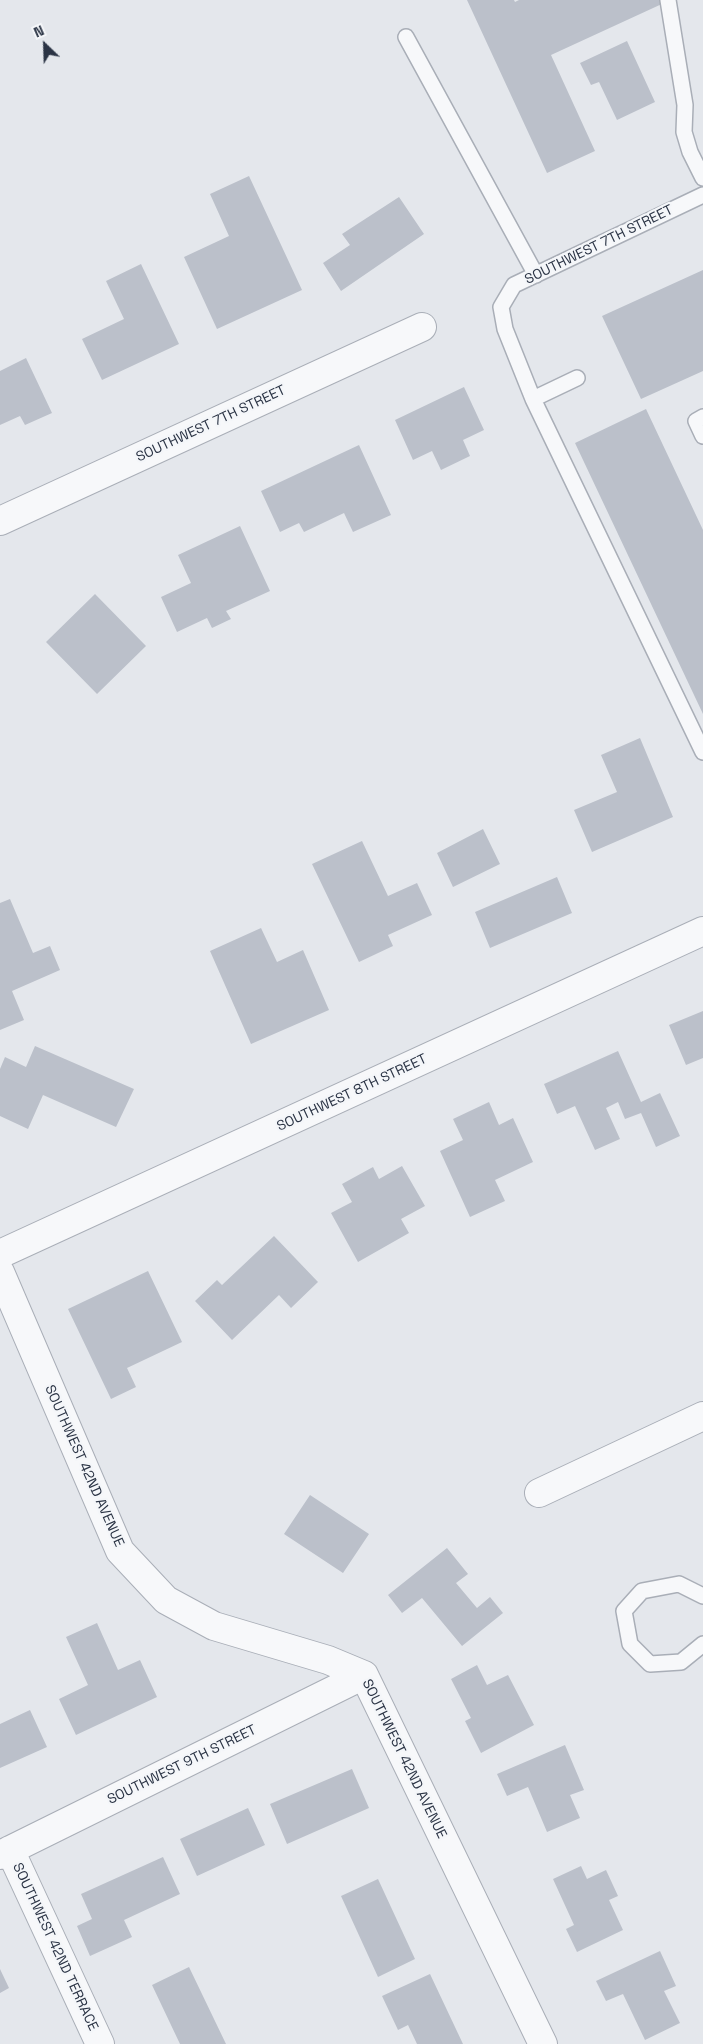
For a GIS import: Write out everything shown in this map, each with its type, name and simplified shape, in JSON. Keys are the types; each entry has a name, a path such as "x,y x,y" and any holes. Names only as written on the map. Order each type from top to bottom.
{"street":[{"name":"SOUTHWEST 7TH STREET","path":"0,521 422,327"},
{"name":"SOUTHWEST 8TH STREET","path":"0,1254 703,931"},
{"name":"SOUTHWEST 42ND AVENUE","path":"0,1272 120,1551 166,1600 214,1626 328,1660 364,1675 542,2044"},
{"path":"539,1493 703,1416"},
{"name":"SOUTHWEST 9TH STREET","path":"5,1852 364,1675"},
{"name":"SOUTHWEST 42ND TERRACE","path":"5,1852 100,2044"}],"lane":[{"path":"669,5 670,21 685,105 684,132 690,152 703,178"},
{"path":"406,37 536,275"},
{"name":"SOUTHWEST 7TH STREET","path":"703,195 514,285 501,307 505,329 533,399 703,752"},
{"path":"533,399 576,378"},
{"path":"703,417 696,421 703,436"},
{"path":"703,1596 679,1584 642,1591 624,1611 630,1644 650,1664 680,1662 703,1644"}],"building":[{"path":"467,0 514,0 515,2 519,0 663,0 664,3 551,55 595,151 547,173"},
{"path":"627,41 655,102 617,120 599,82 591,85 580,63"},
{"path":"249,176 302,290 217,329 184,257 229,236 210,194"},
{"path":"399,197 424,234 341,291 323,263 350,245 342,234"},
{"path":"141,264 179,344 102,380 82,339 124,319 106,281"},
{"path":"703,270 703,371 641,399 602,316"},
{"path":"26,358 52,413 25,425 20,416 0,425 0,371"},
{"path":"464,387 484,430 463,440 470,456 441,470 432,451 413,460 395,420"},
{"path":"646,409 703,530 703,714 575,443"},
{"path":"359,445 391,515 353,532 344,513 304,532 299,523 280,532 261,491"},
{"path":"240,526 270,591 226,611 231,619 212,628 207,618 177,632 161,597 191,583 178,555"},
{"path":"95,594 146,646 97,694 46,642"},
{"path":"640,738 673,817 592,852 574,810 617,792 601,755"},
{"path":"483,829 500,864 453,887 437,853"},
{"path":"362,841 388,896 417,883 432,915 388,935 393,946 359,962 312,864"},
{"path":"557,877 572,913 490,948 475,912"},
{"path":"10,899 33,953 50,946 60,970 12,991 24,1020 0,1030 0,903"},
{"path":"261,928 277,962 303,950 329,1010 251,1044 210,951"},
{"path":"703,1011 703,1058 686,1065 669,1025"},
{"path":"35,1046 134,1089 116,1127 43,1095 28,1129 0,1116 0,1069 5,1057 26,1067"},
{"path":"618,1051 641,1102 660,1093 680,1136 656,1147 641,1113 625,1119 618,1102 606,1108 620,1139 595,1150 575,1106 557,1114 544,1084"},
{"path":"489,1102 499,1125 513,1118 533,1162 495,1180 505,1201 470,1217 440,1151 463,1140 453,1119"},
{"path":"402,1166 425,1206 401,1219 409,1233 358,1262 331,1213 352,1202 342,1184 373,1167 379,1179"},
{"path":"274,1236 318,1282 291,1308 279,1295 232,1340 195,1301 217,1280 222,1285"},
{"path":"148,1271 182,1342 127,1368 136,1387 111,1399 68,1309"},
{"path":"310,1495 369,1534 343,1573 284,1534"},
{"path":"447,1548 468,1574 456,1583 477,1608 490,1597 503,1613 462,1646 422,1598 402,1613 388,1595"},
{"path":"97,1623 118,1670 140,1660 157,1697 76,1735 59,1699 88,1685 66,1637"},
{"path":"477,1665 487,1685 508,1675 534,1725 481,1753 465,1721 471,1718 451,1679"},
{"path":"30,1710 47,1747 0,1768 0,1724"},
{"path":"565,1745 584,1790 570,1795 580,1818 547,1832 528,1787 507,1796 497,1774"},
{"path":"352,1769 369,1808 287,1844 270,1804"},
{"path":"248,1808 265,1845 197,1876 180,1839"},
{"path":"163,1857 180,1894 124,1920 132,1937 90,1956 77,1926 92,1919 81,1894"},
{"path":"581,1866 587,1879 606,1870 618,1896 609,1900 623,1930 577,1952 566,1929 574,1925 553,1879"},
{"path":"378,1879 415,1959 378,1977 341,1896"},
{"path":"660,1951 676,1986 664,1991 680,2023 645,2040 623,1994 606,2001 596,1981"},
{"path":"189,1967 226,2044 180,2044 152,1985"},
{"path":"0,1969 9,1988 0,1993"},
{"path":"430,1974 463,2044 417,2044 408,2025 398,2030 382,1996"}]}
